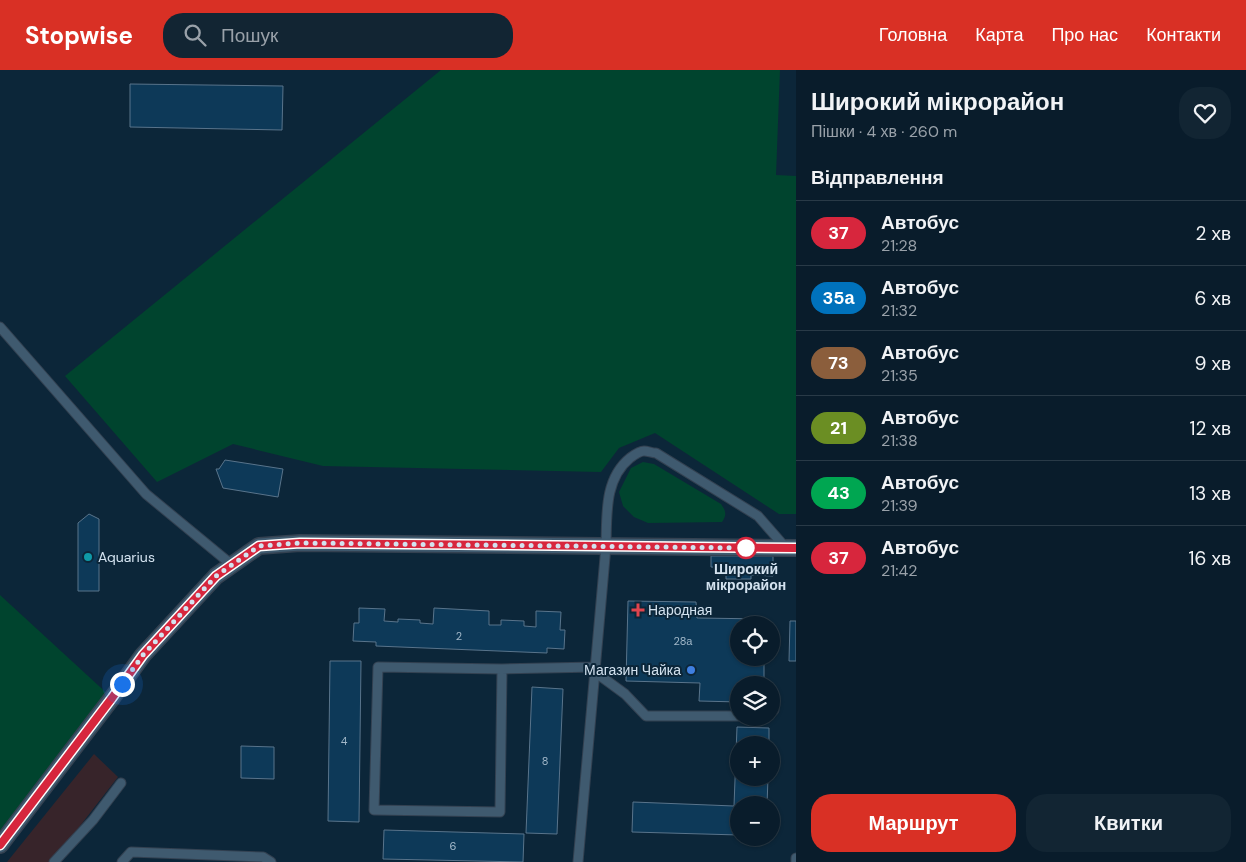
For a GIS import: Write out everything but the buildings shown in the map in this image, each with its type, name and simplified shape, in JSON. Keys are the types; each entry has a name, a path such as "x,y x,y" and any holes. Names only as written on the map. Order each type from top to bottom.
{"street":[{"path":"0,846 143,655 216,576 259,546 300,543 791,548"}],"lane":[{"path":"0,327 146,494 232,565"},
{"path":"578,862 606,546 607,505 613,482 620,467 633,456 643,451 656,453 758,516 791,548"},
{"path":"502,669 500,812 374,810 378,667 596,669 625,694 646,716 730,716"},
{"path":"54,862 94,820 121,783"},
{"path":"122,862 131,852 264,857 270,862"}],"shaded area":[{"path":"94,754 118,777 52,862 7,862"}],"green space":[{"path":"441,70 780,70 776,175 796,176 796,514 779,514 655,433 619,448 601,472 323,466 233,444 157,482 65,376"},
{"path":"643,462 654,464 721,504 725,513 722,522 648,523 634,517 623,506 619,492 631,468"},
{"path":"0,595 112,698 0,845"}],"bus line":[{"name":"37","path":"0,845 143,655 216,576 259,546 300,543 796,548"}],"place":[{"name":"Широкий мікрорайон","path":"746,548"},
{"name":"Aquarius","path":"88,557"},
{"name":"Народная","path":"638,610"},
{"name":"Магазин Чайка","path":"691,670"}],"route":[{"path":"122,684 143,655 216,576 259,546 300,543 746,548"}]}
